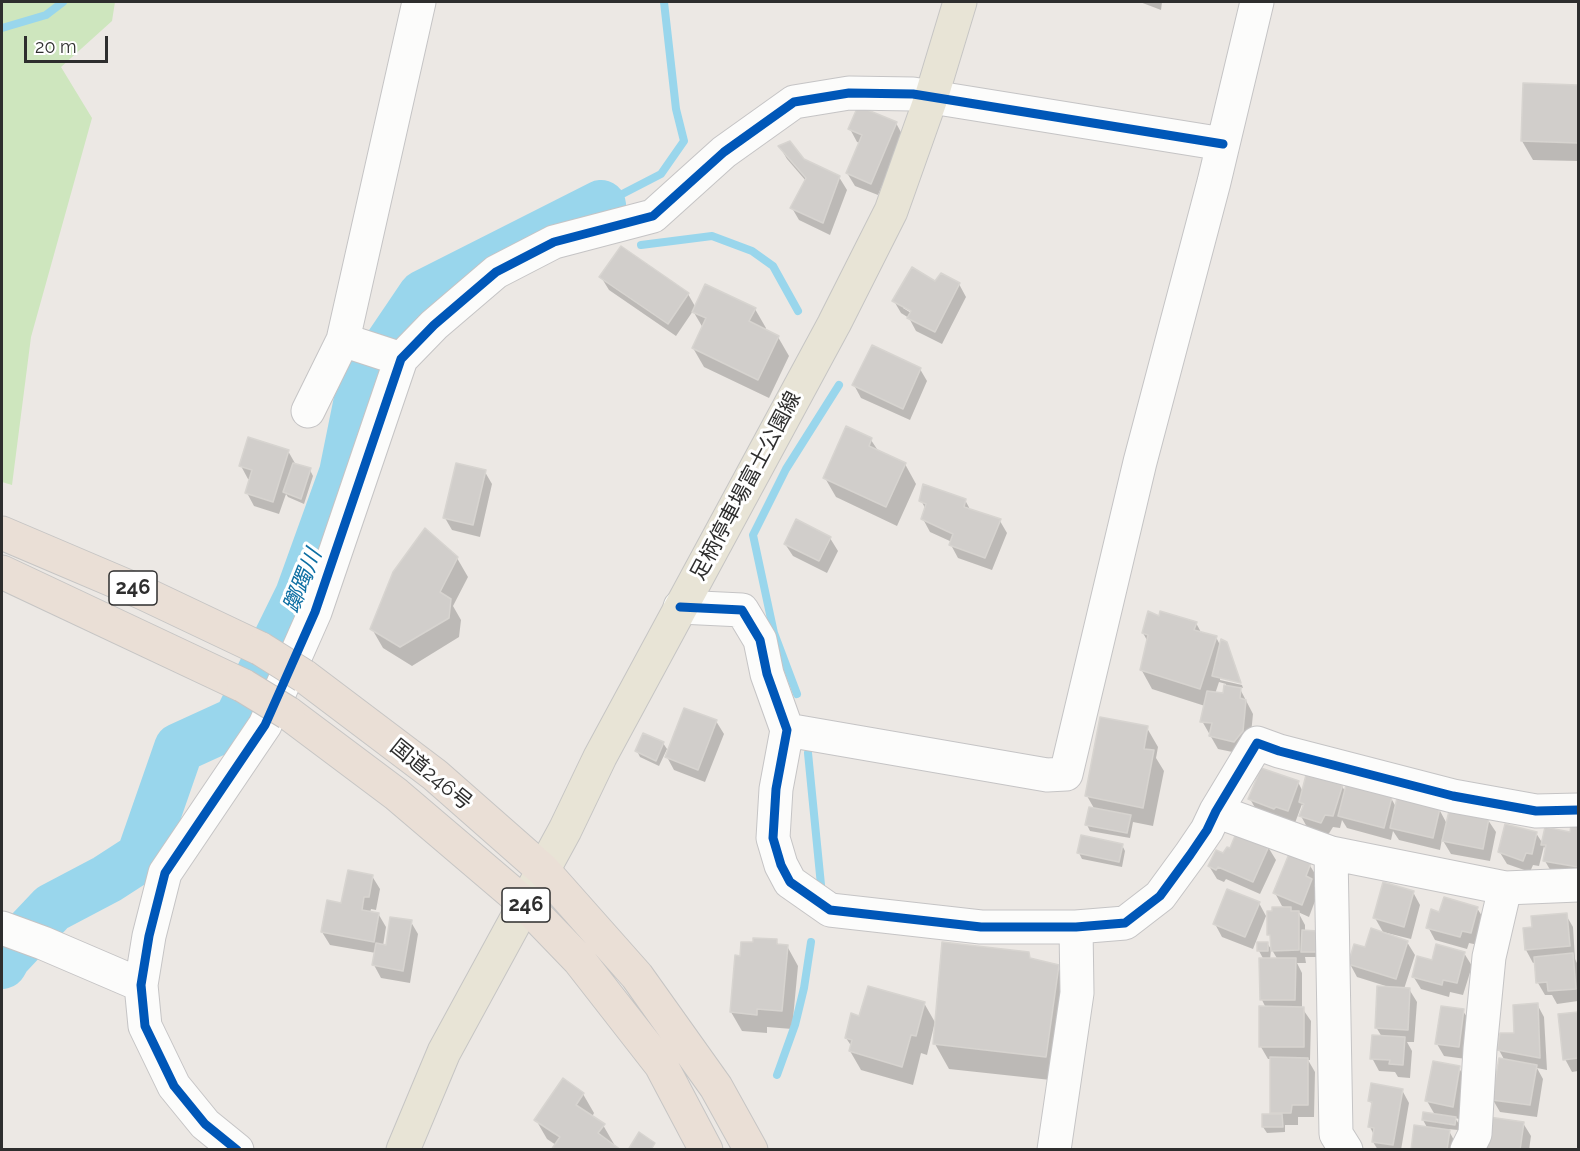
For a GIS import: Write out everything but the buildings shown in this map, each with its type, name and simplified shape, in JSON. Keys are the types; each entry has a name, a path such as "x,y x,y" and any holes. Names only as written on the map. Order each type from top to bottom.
{"highway":[{"name":"国道246号","path":"2,533 143,593 261,650 304,676 435,775 543,870 637,976 716,1087 751,1149"},
{"name":"国道246号","path":"2,572 244,686 288,712 396,794 524,903 579,960 661,1065 706,1149"}],"main road":[{"name":"足柄停車場富士公園線","path":"404,1149 444,1052 828,334 891,211 931,98 960,2"}],"street":[{"path":"308,411 343,340 419,2"},
{"path":"787,730 1047,775 1066,774 1140,462 1223,144 1257,2"},
{"path":"237,1149 205,1124 174,1086 145,1026 141,985 149,936 165,873 265,725 315,612 401,359 434,325 496,272 554,242 653,216 724,152 794,102 849,93 913,94 1223,144"},
{"path":"343,340 401,359"},
{"path":"680,607 742,609 760,640 768,675 787,730 776,789 773,838 781,865 790,882 830,910 981,927 1076,927 1125,923 1160,896 1207,830 1257,743 1279,752 1453,796 1536,811 1578,810"},
{"path":"1216,811 1331,853 1505,888 1578,885"},
{"path":"1331,853 1336,1134 1347,1149"},
{"path":"1467,1149 1475,1134 1480,1049 1490,957 1505,888"},
{"path":"1054,1149 1077,993 1076,927"},
{"path":"4,929 141,985"}],"green space":[{"path":"2,2 115,2 112,21 61,67 92,118 31,337 12,485 2,482"}],"waterway":[{"path":"2,28 46,15 63,2"},
{"path":"601,205 661,174 684,141 676,109 664,2"},
{"name":"躑躅川","path":"2,964 52,908 107,879 141,857 179,748 238,721 300,595 344,473 358,404 377,363 423,295 601,205"},
{"path":"641,245 712,236 752,251 773,266 798,311"},
{"path":"797,694 774,633 753,535 786,469 839,385"},
{"path":"808,753 821,885"},
{"path":"777,1075 795,1025 804,988 811,942"}],"cycle path":[{"path":"237,1150 205,1124 174,1086 145,1026 141,985 149,936 165,873 265,725 315,612 401,359 434,325 496,272 554,242 653,216 724,152 794,102 849,93 913,94 1223,144"},
{"path":"680,607 742,610 760,640 767,674 787,730 776,789 773,838 781,865 790,882 830,910 981,927 1076,927 1125,923 1160,896 1207,830 1257,743 1279,751 1453,796 1536,811 1578,810"}]}
